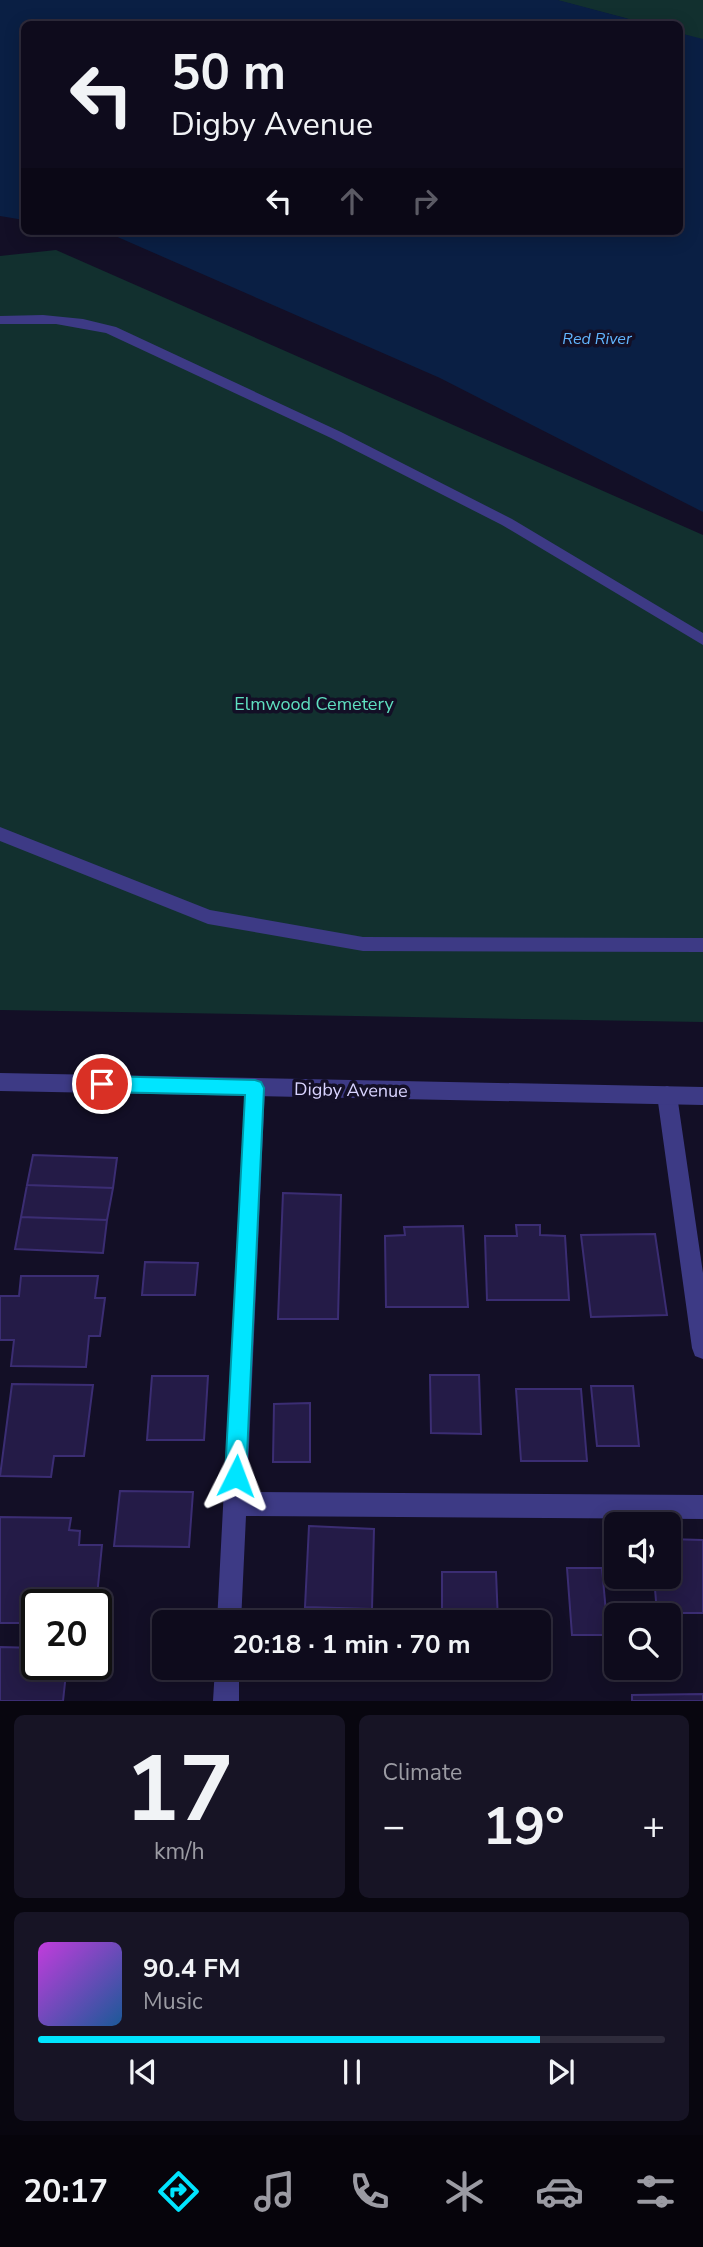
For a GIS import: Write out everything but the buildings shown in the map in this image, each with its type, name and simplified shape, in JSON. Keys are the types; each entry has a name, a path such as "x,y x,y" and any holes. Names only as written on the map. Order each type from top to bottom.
{"street":[{"path":"0,320 54,318 85,321 111,330 336,435 507,522 703,640"},
{"path":"0,834 208,917 363,944 703,945"},
{"name":"Digby Avenue","path":"0,1082 703,1096"},
{"path":"230,1610 255,1088"},
{"path":"667,1095 703,1348"},
{"path":"234,1504 703,1507"},
{"path":"226,1701 227,1680"}],"green space":[{"path":"556,0 703,0 703,40 683,34 683,21 636,21"},
{"name":"Elmwood Cemetery","path":"56,250 703,535 703,1022 0,1010 0,256"}],"water":[{"path":"0,0 558,0 637,21 21,21 21,220 0,216"},
{"name":"Red River","path":"683,34 703,39 703,512 440,378 113,235 683,235"}],"route":[{"path":"102,1084 255,1088 236,1476"}]}
